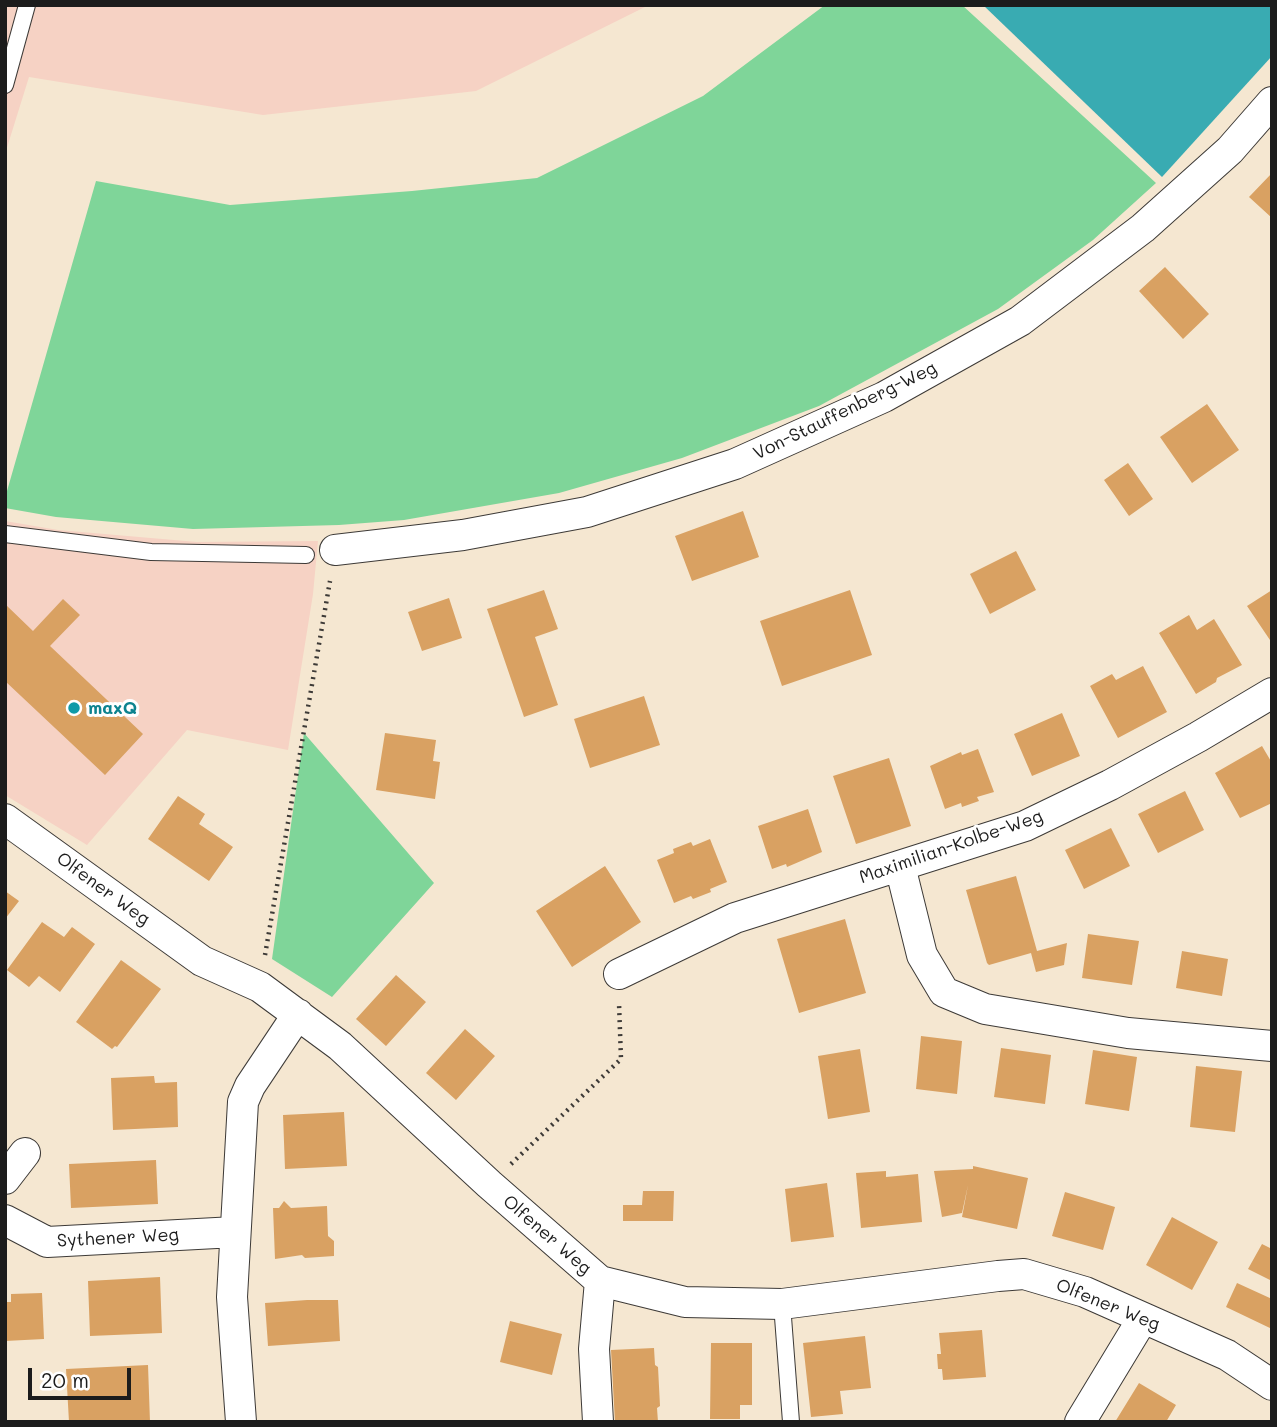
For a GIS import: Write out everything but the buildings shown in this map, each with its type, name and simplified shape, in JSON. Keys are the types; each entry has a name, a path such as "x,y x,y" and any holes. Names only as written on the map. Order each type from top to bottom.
{"street":[{"name":"Von-Stauffenberg-Weg","path":"335,550 463,535 587,512 735,464 884,397 1020,321 1133,236 1230,150 1272,102"},
{"name":"Maximilian-Kolbe-Weg","path":"619,974 735,918 1025,826 1132,773 1272,693"},
{"name":"Olfener Weg","path":"5,819 202,961 260,987 340,1046 489,1184 600,1281 685,1302 782,1304 998,1276 1024,1275 1085,1292 1227,1355 1272,1385"},
{"path":"900,866 922,955 944,992 985,1009 1128,1033 1272,1046"},
{"path":"241,1422 232,1297 243,1102 250,1086 298,1014"},
{"path":"5,1179 24,1153"},
{"name":"Sythener Weg","path":"5,1220 47,1242 235,1232"},
{"path":"598,1422 594,1349 600,1281"},
{"path":"1080,1422 1143,1318"}],"lane":[{"path":"6,80 27,5"},
{"path":"5,534 151,552 306,555"},
{"path":"782,1304 791,1422"}],"path":[{"path":"260,987 335,550"},
{"path":"489,1184 621,1059 619,974"}],"shaded area":[{"path":"5,5 649,5 476,91 263,115 29,77 5,154"},
{"path":"5,521 58,530 197,542 318,541 313,594 288,750 187,730 87,845 5,795"}],"green space":[{"path":"825,5 962,5 1156,183 1093,240 998,309 819,406 682,458 559,493 404,520 339,525 193,529 56,517 5,508 5,498 96,181 230,205 537,178 703,96"},
{"path":"304,733 434,883 332,997 272,959"}],"water":[{"path":"983,5 1269,5 1272,7 1272,56 1162,177"}],"place":[{"name":"maxQ","path":"74,708"}]}
